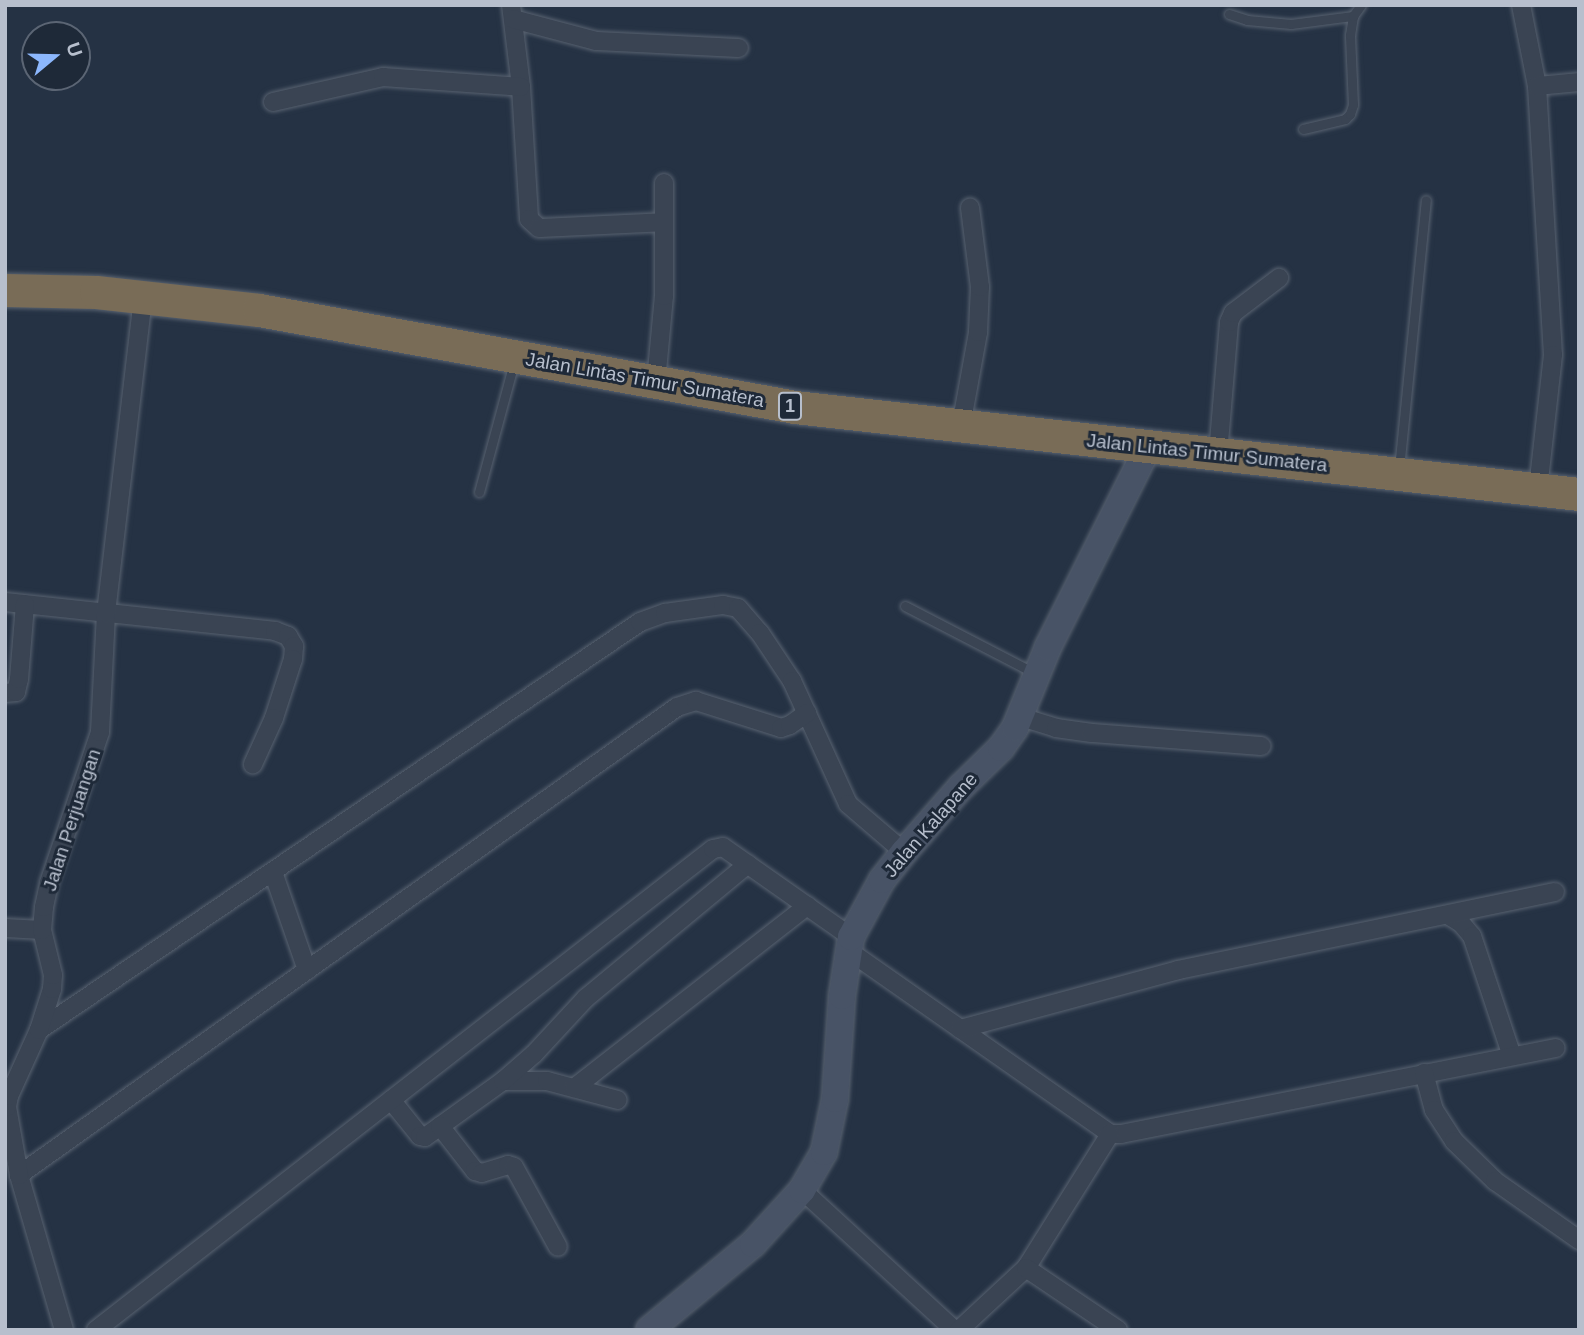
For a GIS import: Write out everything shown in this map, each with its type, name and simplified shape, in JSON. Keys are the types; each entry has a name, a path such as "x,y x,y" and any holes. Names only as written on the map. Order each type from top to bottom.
{"highway":[{"name":"Jalan Lintas Timur Sumatera","path":"5,290 144,296 259,310 795,407 1579,494"}],"street":[{"path":"1521,5 1537,86 1553,355 1538,489"},
{"path":"664,222 540,228 529,219 521,88 512,12 596,41 739,48"},
{"path":"273,103 383,77 521,88"},
{"path":"1537,86 1579,82"},
{"path":"656,382 664,296 664,183"},
{"path":"961,426 978,332 979,287 970,208"},
{"path":"1218,454 1229,322 1233,313 1279,278"},
{"name":"Jalan Perjuangan","path":"64,1330 15,1182 7,1095 39,1030 52,989 53,975 42,930 49,883 100,732 106,613 144,296"},
{"name":"Jalan Kalapane","path":"649,1330 753,1244 802,1190 824,1152 835,1099 842,996 850,944 882,880 961,787 1001,748 1021,717 1048,647 1148,447"},
{"path":"5,602 275,631 288,636 294,646 293,659 274,718 253,764"},
{"path":"5,693 16,692 19,679 25,604"},
{"path":"39,1030 640,622 664,613 723,605 738,608 760,633 785,671 848,804 904,852"},
{"path":"15,1182 677,707 696,701 781,728 807,713"},
{"path":"1021,717 1056,728 1092,733 1262,746"},
{"path":"96,1330 713,849 723,847 807,906 850,944 960,1028 1110,1134 1556,1048"},
{"path":"391,1100 422,1138 503,1081 534,1054 586,998 748,864"},
{"path":"273,872 307,970"},
{"path":"960,1028 1178,970 1555,891"},
{"path":"574,1088 807,906"},
{"path":"1448,915 1461,923 1472,936 1512,1056"},
{"path":"5,928 42,930"},
{"path":"1424,1073 1434,1110 1454,1141 1495,1181 1579,1240"},
{"path":"503,1081 547,1081 618,1100"},
{"path":"440,1126 475,1171 482,1173 508,1165 514,1167 558,1247"},
{"path":"802,1190 956,1330 1026,1268 1110,1134"},
{"path":"1026,1268 1118,1330"}],"lane":[{"path":"1303,129 1345,119 1350,114 1353,105 1350,35 1353,16 1362,5"},
{"path":"1230,14 1247,20 1291,24 1353,16"},
{"path":"1398,474 1426,200"},
{"path":"479,492 515,356"},
{"path":"905,606 1037,675"}]}
